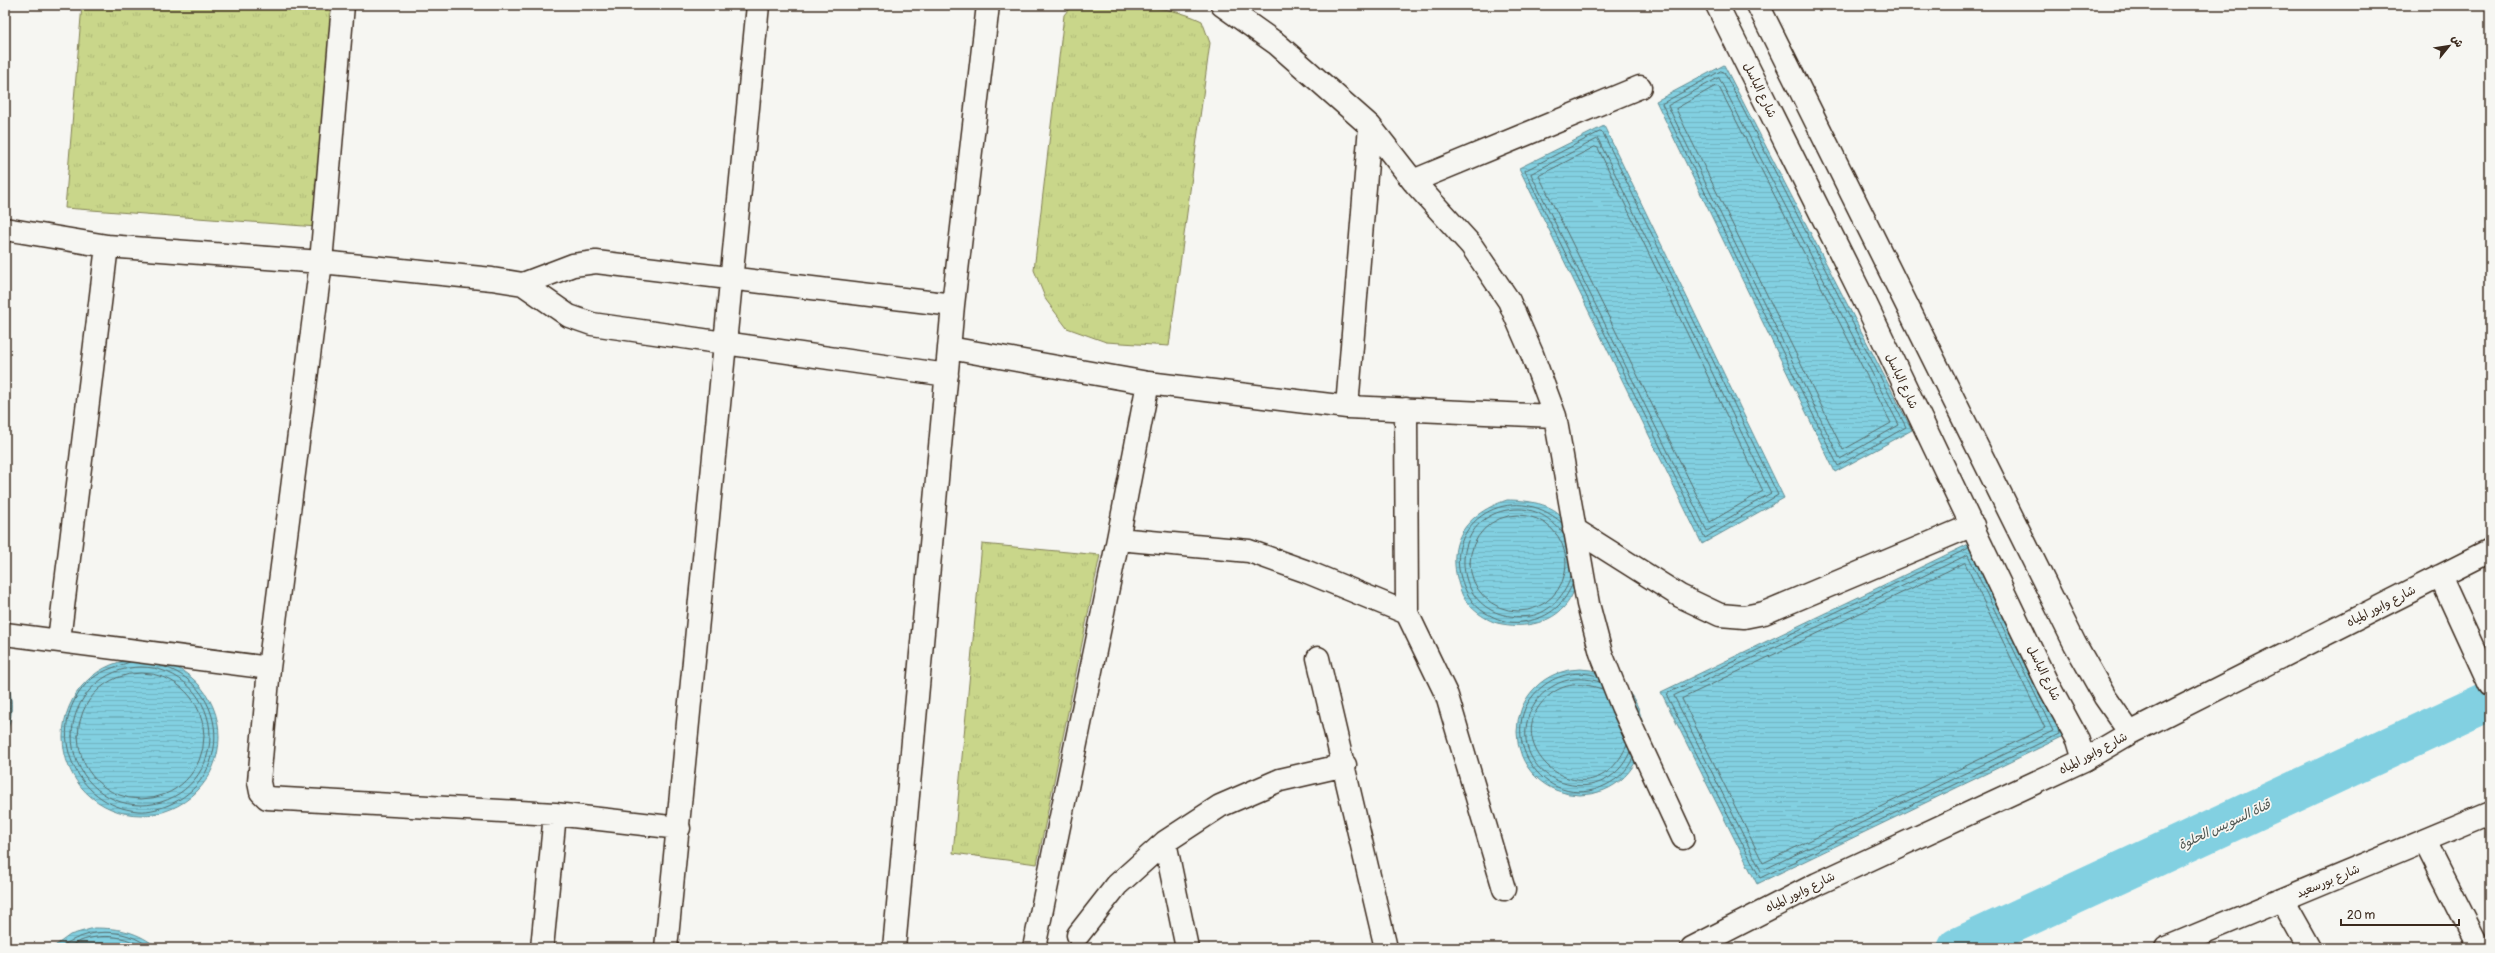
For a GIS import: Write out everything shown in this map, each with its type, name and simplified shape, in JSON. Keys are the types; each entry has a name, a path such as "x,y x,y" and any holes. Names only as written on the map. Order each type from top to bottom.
{"main road":[{"path":"343,5 321,262 269,668 259,782 262,792 267,798 555,814 679,828"},
{"path":"666,948 679,828 724,343 758,5"},
{"path":"894,948 953,305 988,5"},
{"path":"1222,5 1277,44 1370,126 1413,181 1470,245 1509,301 1532,354 1554,416 1588,604 1601,653 1622,706 1683,838"},
{"name":"شارع الباسل","path":"1717,5 1972,525 2047,683 2078,740 2084,760"},
{"path":"1758,5 2075,644 2105,697 2130,733"},
{"path":"1413,181 1640,87"},
{"path":"1348,407 1370,126"},
{"path":"5,229 107,246 321,262 492,279 522,284 569,316 592,324 947,375"},
{"path":"59,640 107,246"},
{"path":"522,284 572,265 596,262 731,277 953,305"},
{"path":"949,348 1148,383 1348,407 1554,416"},
{"path":"1034,948 1118,539 1148,383"},
{"path":"1406,409 1407,614 1446,696 1504,889"},
{"path":"1574,529 1680,596 1720,614 1744,616 1764,613 1972,525"},
{"path":"1118,539 1248,551 1305,571 1407,614"},
{"name":"شارع وابور المياه","path":"1692,948 1817,884 2084,760 2130,733 2490,551"},
{"path":"2440,576 2490,685"},
{"path":"5,634 269,668"},
{"path":"1318,658 1345,765 1386,948"},
{"path":"1078,935 1117,885 1165,842 1220,806 1280,780 1345,765"},
{"name":"شارع بورسعيد","path":"2166,948 2490,813"},
{"path":"542,948 555,814"},
{"path":"2425,841 2479,948"},
{"path":"1165,842 1187,948"},
{"path":"2282,900 2309,948"}],"green space":[{"path":"82,5 352,5 317,227 65,208"},
{"path":"1072,5 1138,6 1171,10 1202,21 1210,43 1169,346 1106,342 1067,328 1046,300 1034,270 1064,15"},
{"path":"982,544 1100,555 1037,864 953,853"}],"water":[{"path":"1724,65 1912,430 1835,472 1656,101"},
{"path":"1604,126 1784,498 1702,544 1519,168"},
{"path":"1507,500 1530,502 1546,506 1560,514 1566,526 1579,571 1580,579 1568,603 1553,616 1534,624 1513,625 1496,623 1479,614 1473,609 1462,594 1457,577 1455,562 1456,548 1460,536 1467,525 1478,515"},
{"path":"1973,542 2066,735 1757,884 1661,692"},
{"path":"133,659 149,659 164,662 178,668 191,677 201,687 210,700 216,714 219,737 218,752 210,774 201,787 191,797 178,806 164,812 149,815 133,815 118,812 104,806 91,797 81,787 72,774 66,760 63,745 63,729 66,714 72,700 81,687 91,677 104,668 118,662"},
{"path":"1586,669 1610,676 1625,687 1636,702 1642,720 1642,744 1636,762 1625,777 1610,788 1592,794 1574,795 1550,788 1535,777 1524,762 1518,744 1517,726 1524,702 1535,687 1550,676 1568,670"},
{"path":"5,671 11,695 11,712 5,736"},
{"path":"94,928 128,932 143,938 158,948 52,948 70,935"}],"waterway":[{"name":"قناة السويس الحلوة","path":"1958,948 2490,701"}]}
